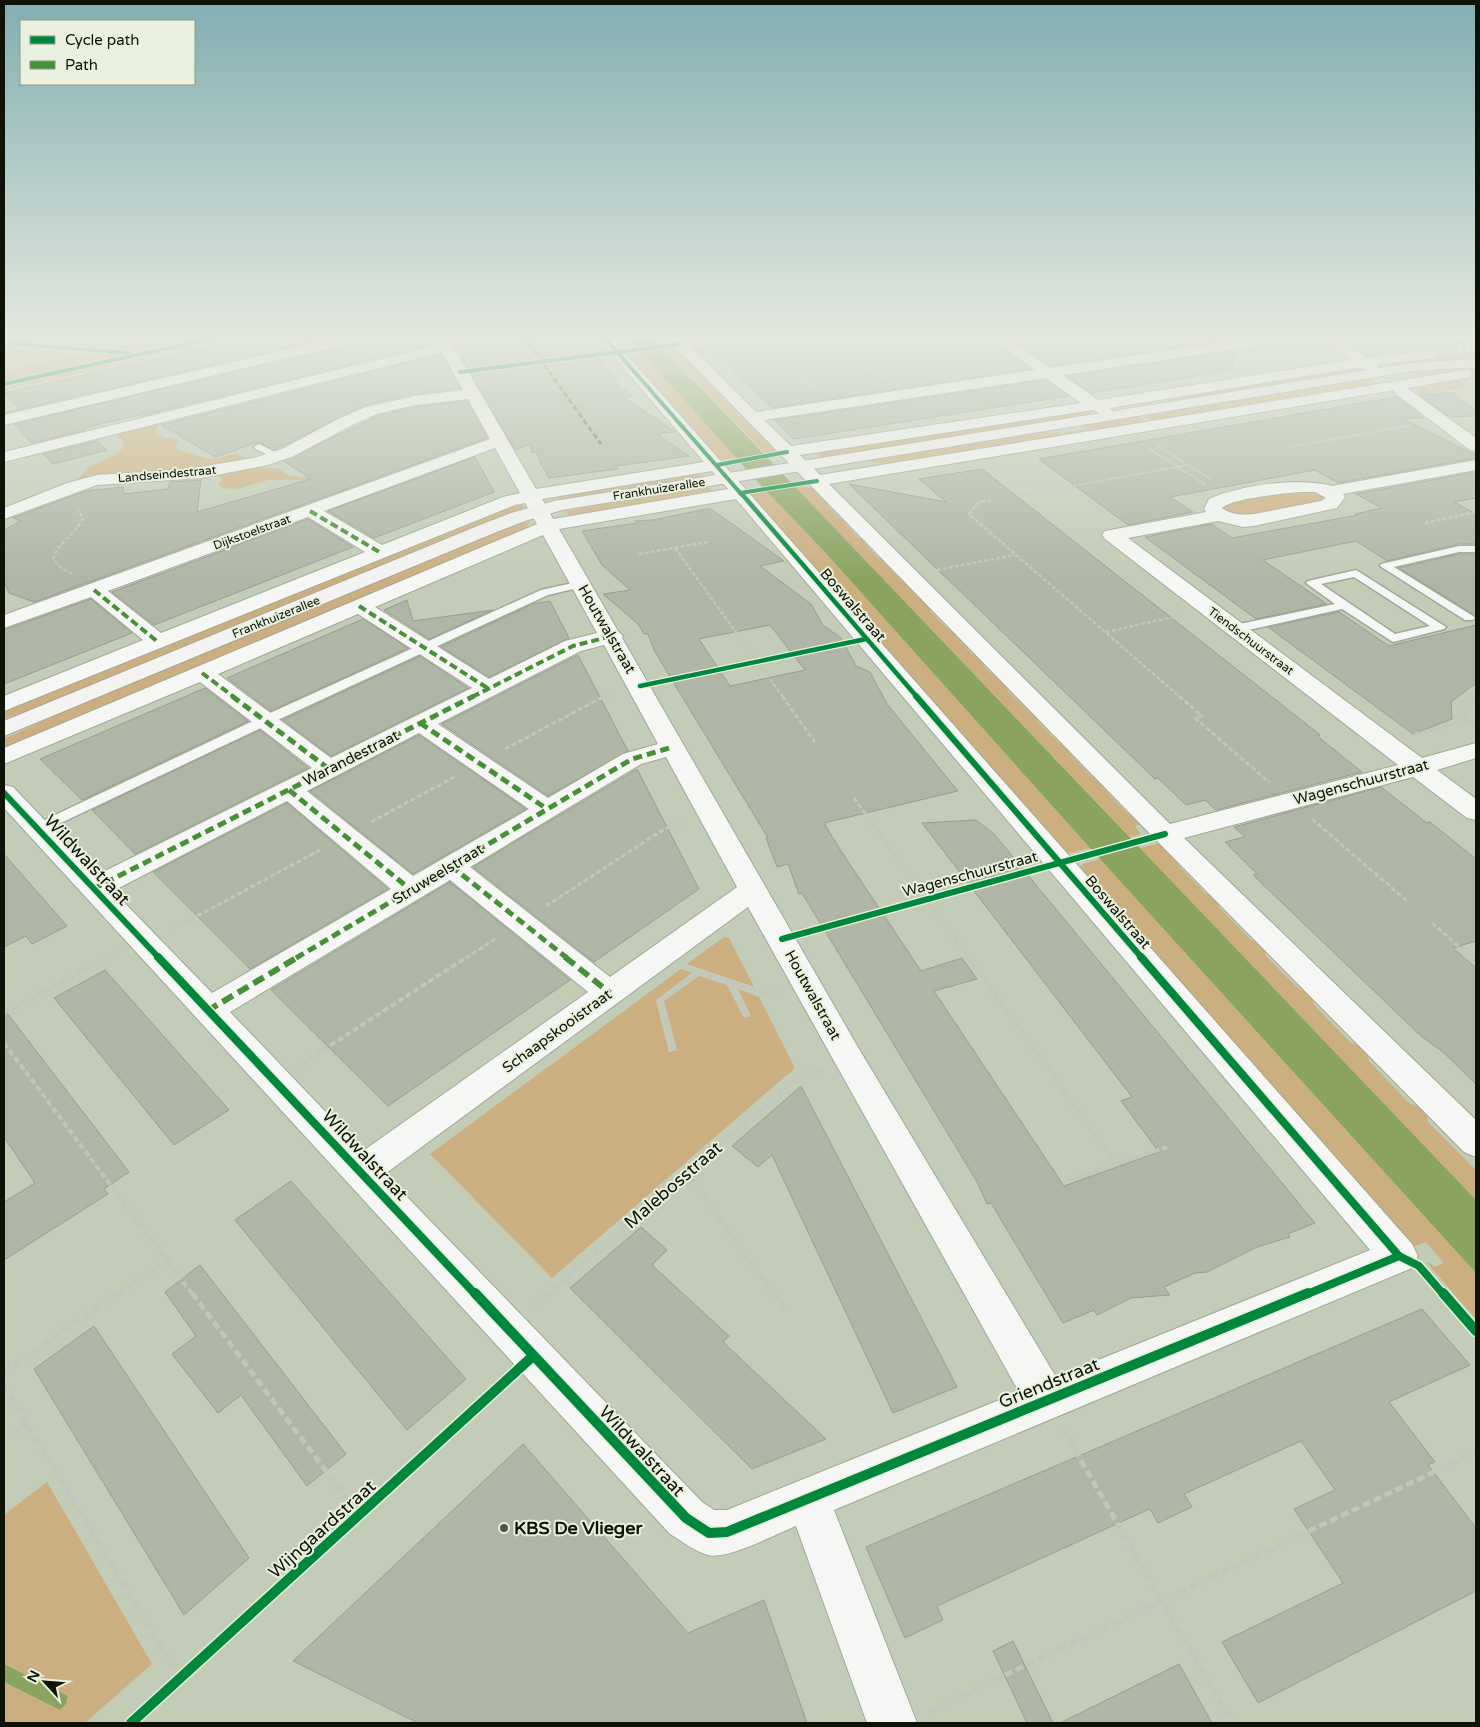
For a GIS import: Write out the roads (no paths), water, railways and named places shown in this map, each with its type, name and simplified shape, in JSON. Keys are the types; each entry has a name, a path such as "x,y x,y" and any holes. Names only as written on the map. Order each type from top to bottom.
{"main road":[{"name":"Frankhuizerallee","path":"732,478 1101,418"},
{"name":"Frankhuizerallee","path":"4,729 495,526 539,511"}],"street":[{"path":"4,457 165,418"},
{"name":"Landseindestraat","path":"4,514 72,486 122,477 162,477 202,473 276,456 307,444 355,418"},
{"name":"Houtwalstraat","path":"487,418 612,636 848,1058 1046,1400"},
{"name":"Boswalstraat","path":"677,418 732,478 1399,1256"},
{"path":"754,418 797,467 909,575 1476,1142"},
{"name":"Frankhuizerallee","path":"797,467 1036,418"},
{"name":"Frankhuizerallee","path":"797,467 1127,430 1207,418"},
{"path":"1437,418 1476,446"},
{"path":"10,440 21,453"},
{"name":"Dijkstoelstraat","path":"4,622 500,441"},
{"name":"Tiendschuurstraat","path":"1476,465 1333,491 1312,486 1298,486 1112,536 1476,812"},
{"name":"Frankhuizerallee","path":"4,704 510,501 568,521 732,478"},
{"name":"Frankhuizerallee","path":"4,757 359,606 539,511 732,478"},
{"name":"Tiendschuurstraat","path":"1228,504 1243,521 1254,520 1331,504 1336,497 1333,491"},
{"path":"310,511 381,553"},
{"path":"94,590 158,642"},
{"path":"359,606 489,688"},
{"name":"Warandestraat","path":"93,889 573,646 612,636"},
{"path":"202,672 264,721 330,769"},
{"path":"420,723 547,809"},
{"name":"Struweelstraat","path":"207,1011 632,759 673,747"},
{"name":"Wagenschuurstraat","path":"1166,834 1417,768 1476,750"},
{"path":"289,790 411,890"},
{"name":"Wildwalstraat","path":"4,792 207,1011 686,1518 709,1533"},
{"path":"451,866 610,993"},
{"name":"Schaapskooistraat","path":"361,1172 754,889"},
{"name":"Griendstraat","path":"709,1533 727,1532 1399,1256"},
{"path":"808,1499 907,1719"}],"lane":[{"path":"259,447 276,456"},
{"path":"1469,618 1385,566 1459,549 1476,549"},
{"path":"1236,629 1344,605 1393,638 1440,627 1356,573 1312,583 1344,605"},
{"path":"37,829 264,721 545,592 582,584"}],"place":[{"name":"KBS De Vlieger","path":"504,1528"}]}
